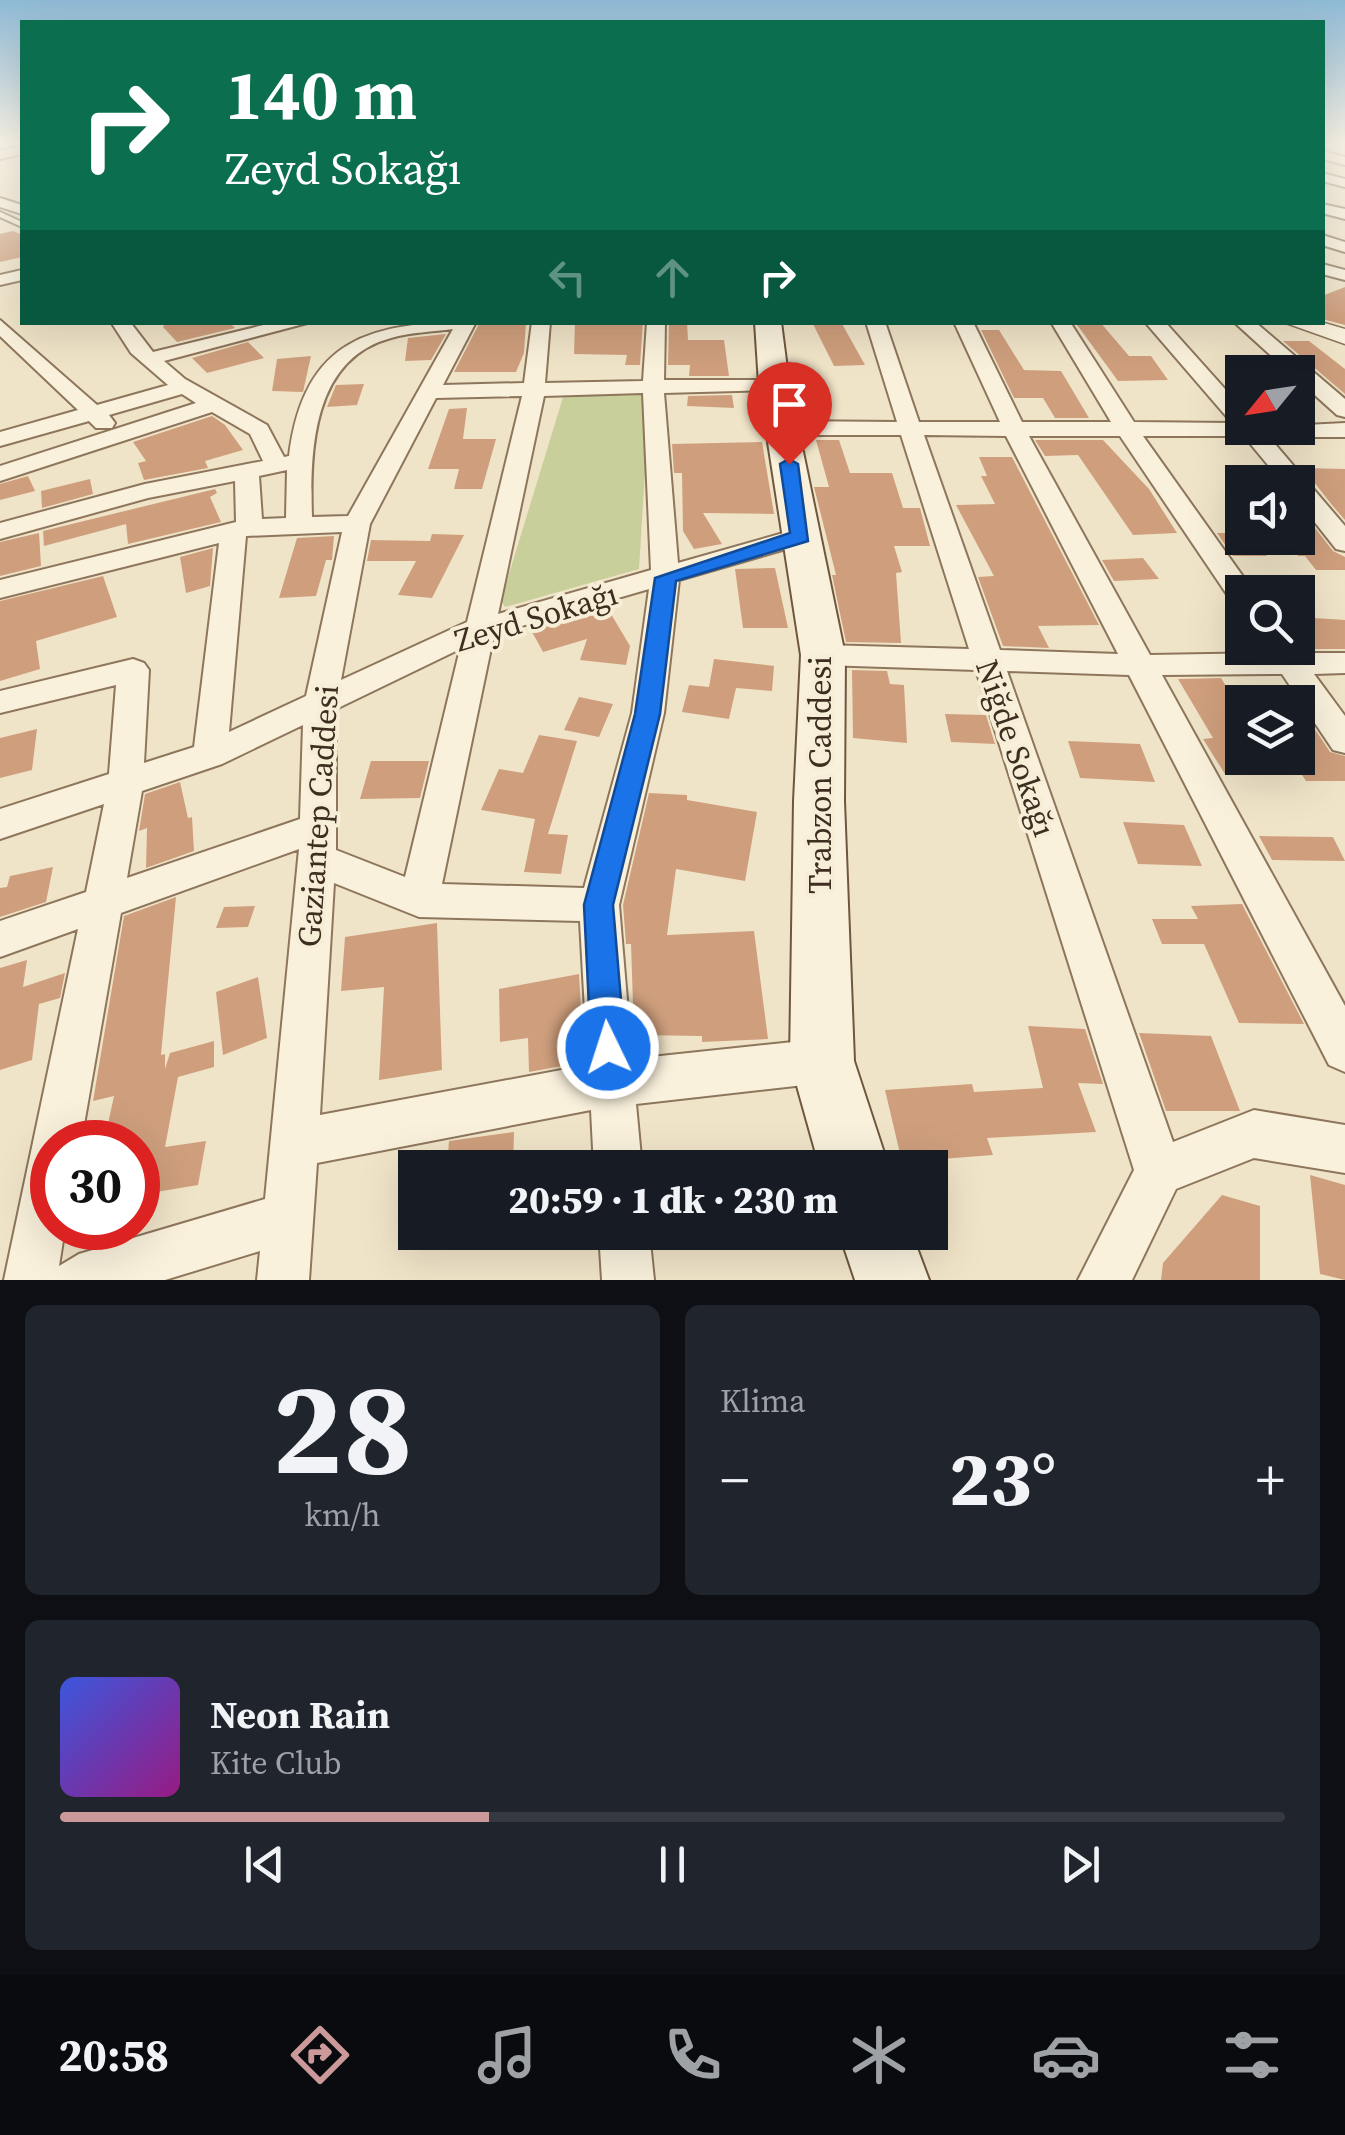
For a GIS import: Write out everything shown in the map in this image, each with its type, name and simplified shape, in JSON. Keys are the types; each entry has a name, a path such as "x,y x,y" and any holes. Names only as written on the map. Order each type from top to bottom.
{"main road":[{"name":"Trabzon Caddesi","path":"768,325 778,406 823,655 818,800 822,1061 849,1150"},
{"path":"881,1250 892,1280"}],"street":[{"path":"122,325 148,358 186,386 260,430 287,462 299,522"},
{"path":"148,358 289,325"},
{"path":"287,462 314,390 362,344 379,335 446,325"},
{"name":"Gaziantep Caddesi","path":"282,1280 317,844 320,706 357,524 464,325"},
{"path":"419,900 534,392 541,325"},
{"path":"616,1150 598,905 648,714 666,578 653,387 656,325"},
{"name":"Niğde Sokağı","path":"877,325 1159,1172"},
{"path":"964,325 1015,431 1144,665 1345,1050"},
{"path":"1062,325 1128,431 1227,575"},
{"path":"1157,325 1225,401"},
{"path":"1247,325 1345,410"},
{"path":"1304,325 1345,337"},
{"path":"0,326 117,436"},
{"path":"0,439 186,386"},
{"path":"426,392 653,387 909,428 1128,431 1225,427"},
{"path":"0,474 214,404"},
{"path":"1315,429 1345,430"},
{"path":"1263,445 1280,465"},
{"path":"0,531 247,468 287,462"},
{"path":"210,755 247,468"},
{"path":"1315,507 1345,543"},
{"path":"0,589 241,530 299,522 357,524"},
{"name":"Zeyd Sokağı","path":"0,824 210,755 478,629 666,578 801,536"},
{"path":"823,655 1144,665 1225,659"},
{"path":"1315,659 1345,663"},
{"path":"1291,665 1345,741"},
{"path":"0,702 133,670 126,782 61,1120"},
{"path":"0,939 104,901 317,844 419,900 598,905"},
{"path":"292,1144 610,1084 822,1061"},
{"path":"1104,1280 1159,1172 1254,1134 1345,1150"},
{"path":"79,1280 287,1218"},
{"path":"30,1280 36,1250"},
{"path":"626,1250 628,1280"}],"green space":[{"path":"650,391 639,569 505,607 501,600 564,394"}],"building":[{"path":"13,231 20,234 20,257 0,262 0,234"},
{"path":"1345,287 1345,325 1325,320 1325,295"},
{"path":"232,325 235,328 177,342 163,327"},
{"path":"478,325 526,325 524,353 516,372 454,372"},
{"path":"575,325 643,325 640,365 625,365 627,355 574,354"},
{"path":"669,325 687,325 688,340 724,340 729,376 689,376 690,365 668,365"},
{"path":"814,325 843,325 865,365 834,366"},
{"path":"1077,325 1103,325 1129,356 1151,356 1168,380 1118,381"},
{"path":"981,330 999,330 1024,370 1061,371 1089,418 1055,418 1043,398 1014,398"},
{"path":"446,334 431,360 405,361 408,338"},
{"path":"1283,341 1309,341 1345,369 1345,394 1315,368 1315,355 1299,355"},
{"path":"248,342 264,358 207,373 192,358"},
{"path":"311,356 303,392 272,391 277,359"},
{"path":"364,384 357,405 327,407 336,385"},
{"path":"732,395 734,408 687,406 688,396"},
{"path":"467,408 463,439 496,439 482,489 454,489 459,469 428,469 449,409"},
{"path":"212,416 225,425 243,450 205,461 208,468 144,480 138,463 146,461 133,442"},
{"path":"816,440 839,440 850,473 892,473 903,508 920,508 930,546 894,546 902,572 896,573 901,643 846,642 832,575 836,575 814,487 829,487"},
{"path":"1035,440 1103,440 1149,489 1177,533 1133,535 1078,455 1045,456"},
{"path":"762,442 774,514 703,513 722,544 694,549 683,531 682,473 674,473 672,444"},
{"path":"979,457 1012,457 1099,625 1038,626 1049,648 1003,646 978,577 994,576 956,505 995,504 981,476 987,476"},
{"path":"1315,468 1345,469 1345,520 1315,483"},
{"path":"28,476 35,491 0,500 0,484"},
{"path":"90,479 93,494 42,508 41,491"},
{"path":"215,489 217,493 210,497 221,522 128,544 126,524 44,546 43,531"},
{"path":"1315,528 1333,551 1345,557 1345,570 1316,570 1305,556 1298,556 1315,555"},
{"path":"39,533 41,566 0,576 0,542"},
{"path":"432,534 464,535 432,598 398,595 416,561 367,561 371,540 430,541"},
{"path":"334,536 332,560 326,560 316,596 279,598 297,538"},
{"path":"213,548 210,586 186,593 180,557"},
{"path":"1143,558 1159,579 1114,581 1102,560"},
{"path":"775,568 788,628 743,628 735,569"},
{"path":"103,576 117,617 36,641 40,669 0,681 0,601"},
{"path":"608,609 630,646 626,665 580,660 587,639 543,652 531,630"},
{"path":"1315,618 1345,620 1345,649 1315,649"},
{"path":"714,659 774,666 772,691 736,688 729,719 682,712 689,685 709,687"},
{"path":"852,670 887,671 890,684 904,685 907,743 853,738"},
{"path":"1221,678 1225,685 1225,774 1203,739 1213,738 1178,679"},
{"path":"579,697 613,704 599,737 564,730"},
{"path":"945,714 986,715 995,744 951,742"},
{"path":"37,729 32,770 0,778 0,738"},
{"path":"1315,730 1330,752 1345,756 1345,781 1306,781 1302,775 1315,775"},
{"path":"539,735 577,741 548,834 568,835 561,874 524,872 535,819 481,810 499,769 523,773"},
{"path":"1068,741 1140,744 1155,782 1080,778"},
{"path":"371,761 429,761 420,798 360,799"},
{"path":"180,782 188,818 192,817 194,851 146,868 147,828 139,831 145,794"},
{"path":"649,793 687,795 687,800 757,812 745,881 676,869 667,935 754,931 768,1039 702,1042 702,1036 634,1035 631,944 626,944 623,905"},
{"path":"1123,822 1184,825 1202,866 1138,864"},
{"path":"1259,836 1333,837 1345,861 1272,860"},
{"path":"53,867 46,902 0,917 0,888 7,887 10,876"},
{"path":"176,897 161,1055 165,1054 165,1069 170,1053 214,1041 214,1067 178,1077 165,1147 206,1141 198,1185 160,1191 160,1120 109,1120 114,1096 93,1101 124,916"},
{"path":"1242,904 1304,1024 1239,1023 1204,944 1162,944 1152,919 1198,919 1191,906"},
{"path":"255,906 248,927 216,928 224,907"},
{"path":"437,923 442,1070 379,1080 384,987 341,991 345,937"},
{"path":"27,960 23,987 65,973 60,998 39,1004 32,1060 0,1070 0,968"},
{"path":"579,974 584,1062 529,1072 528,1038 500,1042 499,989"},
{"path":"258,977 267,1038 223,1055 216,992"},
{"path":"1028,1026 1085,1029 1103,1084 1078,1083 1096,1132 987,1138 993,1155 948,1158 948,1150 899,1150 885,1090 972,1084 974,1092 1043,1088"},
{"path":"1139,1033 1211,1036 1240,1111 1166,1111"},
{"path":"514,1132 514,1150 448,1150 449,1141"},
{"path":"1310,1175 1345,1185 1345,1280 1320,1274"},
{"path":"1222,1195 1260,1206 1260,1280 1161,1280 1163,1263"}],"route":[{"path":"608,1048 598,905 648,714 666,578 801,536 789,464"}]}
